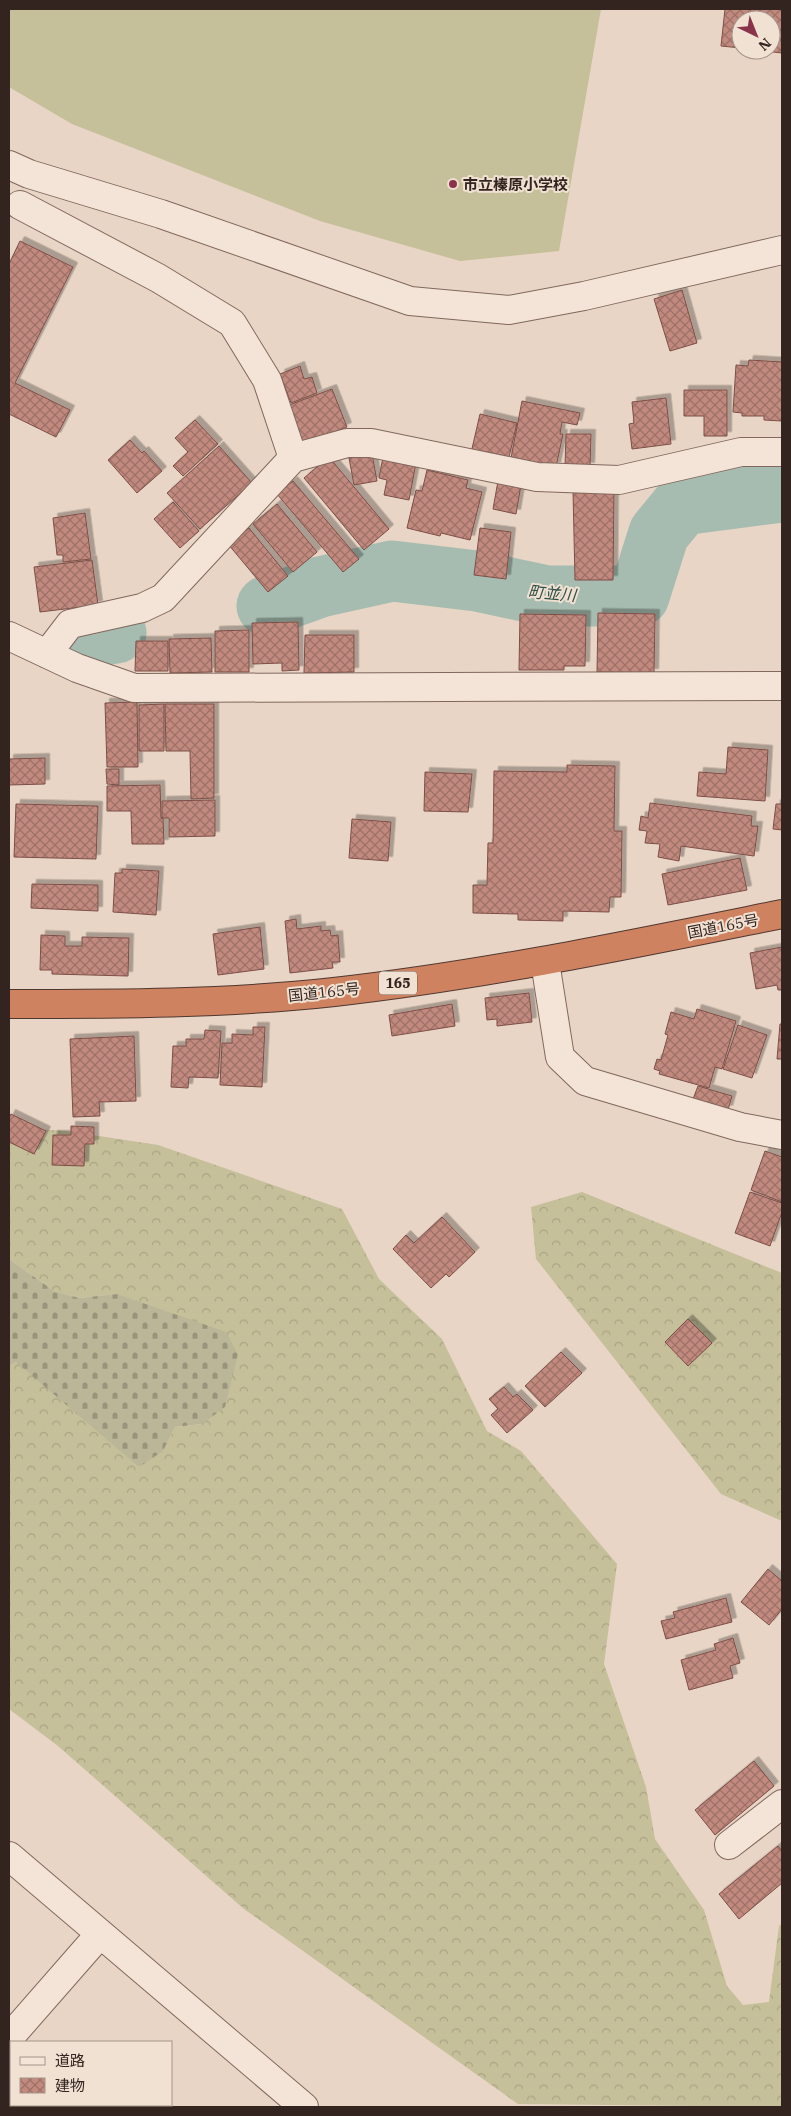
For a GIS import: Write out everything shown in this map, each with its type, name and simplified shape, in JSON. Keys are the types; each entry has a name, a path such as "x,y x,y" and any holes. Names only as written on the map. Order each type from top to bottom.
{"highway":[{"name":"国道165号","path":"9,1004 168,1004 334,992 544,962 782,914"}],"street":[{"path":"293,458 267,380 232,323 158,278 14,203 19,169 161,214 410,301 509,310 584,296 782,250"},
{"path":"47,654 70,624 142,608 163,598 293,458 347,443 371,443 537,478 619,480 741,452 782,452"},
{"path":"9,636 77,668 134,688 782,686"},
{"path":"544,962 560,1057 585,1081 740,1127 782,1135"},
{"path":"729,1845 782,1804"},
{"path":"9,1856 304,2107"},
{"path":"9,2038 100,1934"}],"green space":[{"name":"市立榛原小学校","path":"9,9 601,9 559,251 460,261 320,221 72,124 9,87"},
{"path":"9,1127 66,1131 158,1145 342,1209 379,1279 442,1339 487,1431 521,1451 617,1564 604,1664 646,1787 655,1839 704,1910 727,1986 743,2005 769,2002 779,1926 782,1923 782,2107 518,2104 244,1909 58,1746 9,1709 9,1366 16,1362 163,1451 175,1427 202,1424 117,1294 79,1298 54,1291 9,1259"},
{"path":"582,1192 782,1273 782,1521 721,1494 536,1259 531,1207"},
{"path":"9,1259 54,1291 79,1298 117,1294 226,1332 238,1354 225,1407 202,1424 175,1427 163,1451 139,1467 16,1362 9,1366"}],"building":[{"path":"725,9 782,9 782,53 781,10 731,10 731,47 721,46"},
{"path":"20,241 73,267 15,383 70,410 56,437 9,414 9,264"},
{"path":"682,290 697,343 670,351 654,299"},
{"path":"749,360 782,362 782,421 764,420 764,416 742,416 742,413 733,412 736,365 748,366"},
{"path":"300,366 304,379 312,377 317,393 291,403 280,374"},
{"path":"332,389 347,427 303,444 289,405"},
{"path":"684,390 727,390 727,436 704,436 704,416 684,416"},
{"path":"666,398 671,444 632,449 629,424 634,423 632,402"},
{"path":"522,401 580,413 577,425 562,422 560,434 563,434 556,467 511,458"},
{"path":"480,414 517,423 509,457 482,451 481,455 471,453"},
{"path":"195,420 218,444 183,476 173,466 188,452 175,438"},
{"path":"566,434 591,434 590,467 565,466"},
{"path":"130,440 142,453 144,451 162,471 137,493 108,460"},
{"path":"219,446 252,483 200,529 167,493"},
{"path":"372,454 377,481 354,485 349,458"},
{"path":"329,457 389,529 364,550 304,478"},
{"path":"383,457 416,463 409,500 384,495 387,480 379,478"},
{"path":"427,470 468,480 466,488 482,492 470,540 441,533 440,536 407,528 416,490 422,491"},
{"path":"293,481 359,559 343,572 277,494"},
{"path":"498,481 521,485 516,514 493,509"},
{"path":"573,490 614,490 613,580 575,580"},
{"path":"173,502 199,531 180,548 154,519"},
{"path":"277,504 317,552 293,572 253,524"},
{"path":"85,513 91,559 63,562 63,555 57,555 53,518"},
{"path":"249,528 288,576 268,592 228,544"},
{"path":"480,528 511,532 506,579 474,575"},
{"path":"92,560 98,605 40,612 34,567"},
{"path":"598,613 655,614 654,673 597,672"},
{"path":"520,614 586,615 585,666 564,666 564,670 519,670"},
{"path":"298,622 299,670 282,671 282,663 253,664 252,623"},
{"path":"249,630 249,672 215,672 215,631"},
{"path":"305,635 354,635 354,672 304,673"},
{"path":"211,638 212,672 170,673 169,639"},
{"path":"136,641 168,641 168,671 135,671"},
{"path":"137,702 138,767 107,767 105,703"},
{"path":"164,704 164,751 139,751 139,705"},
{"path":"165,704 214,704 214,798 191,799 190,751 166,751"},
{"path":"728,747 768,750 765,801 697,796 699,772 726,774"},
{"path":"45,758 45,784 9,785 9,759"},
{"path":"567,765 615,766 614,831 622,831 621,897 610,897 609,912 563,911 563,921 518,920 518,914 473,913 473,885 487,885 488,843 493,843 494,771 567,772"},
{"path":"106,769 119,769 119,785 107,784"},
{"path":"425,772 472,774 468,812 424,811"},
{"path":"160,785 164,844 132,844 131,811 107,811 107,786"},
{"path":"215,800 215,836 169,837 169,818 162,818 162,801"},
{"path":"650,803 752,816 751,826 758,826 754,856 681,846 679,861 658,857 660,844 645,843 647,831 639,830 641,816 648,818"},
{"path":"16,804 98,806 96,859 14,857"},
{"path":"776,804 782,804 782,830 773,829"},
{"path":"352,819 391,822 388,861 349,858"},
{"path":"740,858 747,890 668,905 662,874"},
{"path":"122,869 159,871 156,915 113,912 115,873 122,873"},
{"path":"32,884 98,885 98,911 31,908"},
{"path":"296,919 297,929 321,926 321,931 330,930 331,936 338,935 340,962 332,962 333,968 290,973 285,921"},
{"path":"260,927 264,969 218,975 213,934"},
{"path":"41,935 65,936 65,946 82,946 82,937 129,938 128,976 52,974 52,970 40,970"},
{"path":"782,947 782,990 778,990 777,985 756,989 750,953"},
{"path":"529,993 532,1022 497,1026 497,1019 487,1020 485,998"},
{"path":"452,1004 455,1026 392,1036 389,1015"},
{"path":"697,1009 736,1021 722,1069 715,1067 709,1088 659,1074 660,1071 654,1069 657,1059 661,1060 668,1035 665,1034 671,1012 694,1019"},
{"path":"780,1024 782,1024 782,1059 777,1059"},
{"path":"738,1025 767,1035 752,1078 723,1069"},
{"path":"253,1027 265,1027 262,1087 220,1085 222,1043 232,1043 232,1034 253,1035"},
{"path":"205,1030 221,1031 218,1078 189,1077 188,1088 171,1087 173,1046 186,1046 186,1039 204,1039"},
{"path":"134,1036 136,1101 99,1102 100,1116 73,1117 70,1039"},
{"path":"698,1086 732,1096 728,1110 693,1099"},
{"path":"11,1114 46,1131 34,1154 9,1142 9,1118"},
{"path":"71,1126 94,1127 94,1144 85,1144 84,1166 52,1165 53,1135 71,1135"},
{"path":"765,1151 782,1157 782,1202 751,1190"},
{"path":"750,1192 782,1203 782,1212 770,1246 735,1233"},
{"path":"442,1217 475,1252 449,1277 446,1274 431,1288 393,1249 406,1235 414,1243"},
{"path":"688,1319 712,1343 688,1366 665,1342"},
{"path":"561,1352 582,1373 545,1407 525,1386"},
{"path":"504,1387 513,1397 517,1394 533,1410 507,1433 491,1415 498,1409 489,1399"},
{"path":"768,1569 782,1581 782,1609 769,1625 741,1602"},
{"path":"726,1598 732,1622 666,1639 661,1621 675,1618 673,1612"},
{"path":"733,1638 740,1663 730,1666 733,1678 689,1690 681,1660 716,1650 714,1644"},
{"path":"754,1761 774,1786 715,1835 695,1810"},
{"path":"778,1846 782,1851 782,1883 739,1919 719,1894"}],"waterway":[{"name":"町並川","path":"267,606 320,587 392,571 477,581 547,596 639,596 659,533 682,505 782,492"},
{"name":"町並川","path":"86,638 116,633"}],"place":[{"name":"市立榛原小学校","path":"453,184"}]}
